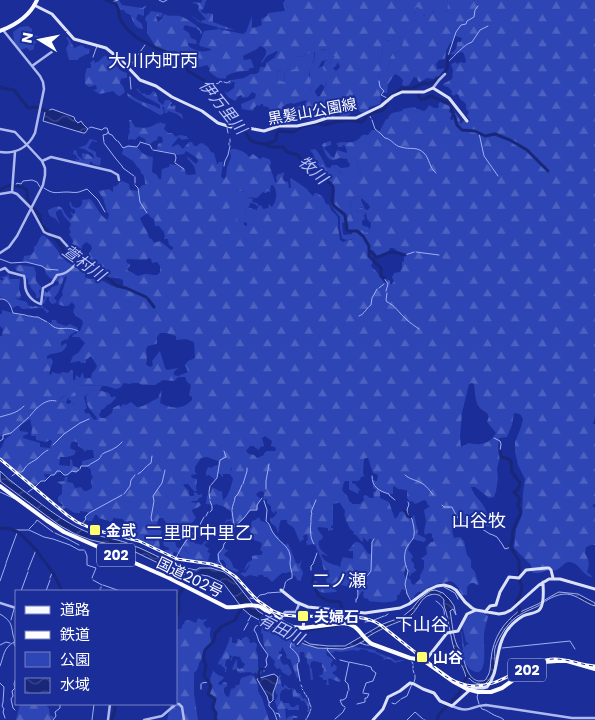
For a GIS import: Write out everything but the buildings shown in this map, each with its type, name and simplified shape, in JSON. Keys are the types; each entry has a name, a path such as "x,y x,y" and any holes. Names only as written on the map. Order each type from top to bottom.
{"highway":[{"name":"国道202号","path":"0,486 64,532 169,578 226,607 233,608 254,604 289,626 303,628 346,623 355,626 374,645 425,661 446,678 470,690 483,693 498,690 530,668 544,662 568,662 595,669"}],"main road":[{"path":"2,31 24,18 37,0"},
{"name":"黒髪山公園線","path":"34,5 52,14 74,39 102,46 108,50 121,60 140,80 156,86 202,111 218,123 231,127 264,131 279,126 297,126 328,118 356,118 381,106 402,92 425,92 433,88"},
{"path":"433,88 449,98 467,120"},
{"path":"485,612 491,605 496,605 508,577 521,577 526,570 548,568 551,570 553,578"},
{"path":"281,590 299,604 308,607 356,613 403,607 428,590 442,585 456,590 467,604 476,610 496,614 509,611 543,582 553,578 595,590"},
{"path":"373,720 383,709 388,697 410,683 434,693 440,701 450,705 474,687 483,688 489,686 494,677 497,653 504,635 517,620 527,614 538,611 541,607 543,582"},
{"path":"425,661 449,633 456,632 466,614 476,610"},
{"path":"303,628 304,619"}],"street":[{"path":"0,152 16,152 31,140 35,134 44,89 40,76 2,31"},
{"path":"32,66 53,51 52,40"},
{"path":"433,88 445,74"},
{"path":"0,129 14,132 27,144 42,161 45,172 43,185 15,240 0,253"},
{"path":"12,192 16,152"},
{"path":"42,161 51,157 111,170 118,175 119,180"},
{"path":"0,194 12,192 17,194 32,208 44,232 60,238 69,248 78,250 80,258 69,271 57,275 52,283 43,288 41,304 29,296 25,288 26,278 24,276 9,272 5,268 0,270"},
{"path":"0,603 15,608"},
{"path":"280,620 285,612 296,612 299,604"},
{"path":"178,704 182,707 184,720"},
{"path":"108,720 110,705"},
{"path":"144,720 162,716 175,705"},
{"path":"450,705 465,711 486,705 566,717 595,718"}],"green space":[{"path":"119,0 122,5 142,8 147,5 144,9 144,16 138,14 136,19 142,24 142,29 134,24 131,15 124,10 120,10 115,3"},
{"path":"202,0 207,0 201,12 213,14 213,22 235,30 217,28 199,22 189,14 201,22 206,19 198,10 199,6 191,3 201,3"},
{"path":"285,0 426,0 427,9 419,9 417,7 413,11 413,13 419,10 423,11 425,16 427,10 433,13 439,4 441,11 447,12 448,0 595,0 595,416 593,424 595,424 595,504 592,505 595,508 595,545 586,547 585,553 589,562 587,572 592,577 572,562 565,563 556,570 533,573 531,565 514,548 516,529 522,515 525,479 518,465 515,452 515,442 523,419 520,414 514,413 507,437 499,438 498,448 500,456 494,497 489,498 475,487 471,487 487,515 492,516 496,522 495,527 485,526 482,528 458,516 456,526 452,531 454,538 460,537 464,541 467,555 471,560 471,567 475,572 479,585 471,583 467,587 467,595 462,595 455,584 448,581 418,592 411,599 406,593 406,586 405,590 402,589 399,595 397,595 397,600 386,602 369,601 364,598 364,592 362,591 359,596 358,588 365,584 362,578 351,588 343,585 335,587 337,592 324,593 318,591 313,585 312,580 321,586 329,587 330,585 326,580 329,570 324,570 315,544 307,545 307,534 303,536 304,539 300,542 294,528 287,523 287,520 281,520 278,533 270,518 277,512 275,511 274,514 271,506 267,503 267,499 263,502 264,492 260,491 256,494 260,498 257,510 250,511 235,528 232,528 234,526 231,521 224,524 227,519 232,518 232,512 216,504 206,504 207,496 211,492 212,487 222,491 223,500 228,494 233,479 230,474 232,468 226,464 227,458 218,461 207,457 201,458 195,467 197,474 191,475 192,478 197,479 196,489 198,491 194,491 188,484 183,485 189,491 190,496 194,496 194,492 198,495 202,494 202,497 197,501 191,502 199,502 201,505 192,511 196,518 185,527 187,531 185,534 187,535 183,539 175,539 176,546 180,550 179,552 174,552 172,556 165,551 169,550 169,548 164,546 163,541 168,530 164,529 166,522 163,518 159,518 157,523 162,532 159,539 160,550 127,534 130,523 123,519 113,518 111,523 95,515 92,521 88,521 85,517 87,512 80,511 80,513 75,513 66,508 62,509 59,507 63,505 58,501 58,497 62,494 62,485 57,482 64,481 65,477 68,477 68,482 73,483 75,488 81,487 84,491 87,491 92,488 91,480 93,477 91,470 82,465 82,461 94,458 93,450 84,452 78,446 78,443 74,441 71,443 70,448 76,451 74,455 60,457 59,465 70,466 70,459 73,466 80,469 68,475 60,471 55,475 45,474 44,476 47,478 45,480 33,486 0,457 0,449 5,439 11,435 0,436 0,336 2,336 3,329 0,326 0,314 2,314 2,310 28,317 38,317 51,324 52,320 56,320 57,323 66,326 70,324 78,328 67,340 61,342 61,346 66,343 67,345 63,351 47,356 47,359 51,358 53,361 49,374 51,375 52,372 59,374 63,372 68,373 71,370 73,371 73,380 75,380 76,375 80,378 82,373 84,378 91,378 97,366 91,356 86,360 86,363 81,363 80,361 70,363 73,356 78,353 85,343 79,337 72,337 80,331 83,323 73,312 75,306 72,302 68,306 58,304 63,295 62,292 67,277 65,276 54,298 57,301 56,303 52,304 49,301 49,297 47,297 44,304 42,303 43,299 45,299 42,293 43,289 47,293 52,287 58,285 59,282 50,278 46,274 45,269 37,264 23,261 24,256 31,255 40,237 43,235 67,261 77,266 79,270 86,271 85,277 89,279 98,278 112,286 123,288 123,280 105,277 89,269 85,264 91,261 89,253 92,249 91,245 86,242 82,249 80,249 73,245 69,234 71,232 69,229 71,224 61,210 56,212 60,225 56,219 50,216 48,210 58,206 62,208 70,219 73,216 70,212 74,214 75,210 71,208 69,203 71,202 72,206 76,208 80,207 82,200 90,199 101,214 108,219 109,214 98,191 109,189 113,192 113,187 122,181 129,184 130,190 138,191 142,185 145,185 140,169 133,161 122,154 128,146 138,148 145,155 153,157 152,172 159,179 161,179 162,169 169,167 170,164 185,170 186,174 196,174 194,166 187,158 196,164 197,158 186,151 184,154 177,155 175,153 154,150 157,149 158,144 163,142 162,137 158,136 157,140 150,144 146,143 145,139 139,136 135,140 128,140 130,132 129,120 131,120 135,127 144,128 159,124 160,121 166,124 164,129 168,133 172,133 176,137 179,135 189,138 182,140 179,137 172,147 178,144 183,149 189,142 192,142 194,146 202,143 214,153 217,164 223,162 221,177 224,179 231,157 231,149 241,151 249,157 253,154 260,159 263,157 269,159 275,182 277,182 276,177 278,174 283,172 284,181 288,182 289,188 291,188 291,178 307,189 313,196 317,193 323,197 326,204 329,205 337,216 340,240 343,242 352,240 355,234 360,235 361,233 353,230 355,227 359,227 365,233 370,230 371,223 367,219 366,213 356,211 353,207 368,210 370,207 359,196 353,198 350,206 353,221 347,225 346,214 335,206 335,190 333,185 317,167 310,150 316,150 326,167 330,168 332,165 339,171 343,177 343,183 346,185 354,181 354,179 350,178 353,175 353,171 360,174 362,172 358,168 357,162 348,162 347,159 339,158 336,160 330,159 323,148 322,145 324,143 331,141 331,145 324,149 334,158 337,150 347,153 345,146 338,147 336,144 354,141 362,135 368,135 372,130 379,132 386,119 392,113 414,107 424,111 429,105 438,108 440,102 449,106 449,112 451,113 452,104 453,114 450,118 451,120 453,120 454,113 456,113 460,124 465,120 468,122 470,120 467,116 469,112 466,109 466,104 459,98 459,95 456,94 454,96 451,94 452,91 443,84 452,79 453,70 451,64 456,62 457,64 460,62 465,63 466,61 462,52 452,55 451,53 456,49 457,42 461,42 462,38 455,36 446,51 445,59 439,60 436,64 437,69 444,68 439,76 434,79 427,78 420,82 414,77 409,85 405,86 402,85 403,80 395,74 388,84 387,93 381,92 380,104 369,107 368,111 364,113 355,108 354,94 351,97 343,96 342,98 351,100 352,107 347,117 336,114 334,116 318,118 314,121 298,120 302,114 294,115 294,111 310,99 320,96 329,74 340,67 338,62 332,71 326,72 323,69 323,66 330,63 335,56 331,56 331,53 326,52 326,50 322,49 320,55 328,57 328,60 322,61 317,70 312,67 310,69 309,76 312,78 310,83 312,86 310,88 313,91 307,96 306,100 287,104 282,107 282,111 274,113 268,107 263,106 263,104 257,105 253,111 242,109 241,104 255,98 256,94 252,92 248,97 242,98 242,95 239,96 235,101 228,97 224,91 227,93 234,88 235,82 228,83 232,80 259,72 260,67 265,67 266,63 274,58 277,51 267,56 262,63 266,51 260,46 243,56 244,60 251,59 254,68 231,74 221,79 209,71 210,69 207,65 200,67 189,64 184,56 177,52 165,51 156,47 147,33 147,22 145,20 151,11 163,13 161,17 156,17 158,22 164,14 180,16 192,22 202,32 201,35 200,31 196,28 185,25 183,29 197,43 188,43 188,45 196,50 208,51 211,49 199,44 204,31 219,29 243,34 246,32 252,16 252,28 262,25 261,19 267,16 268,13 285,10 283,3","holes":["398,37 401,38 403,43 399,52 393,53 387,71 382,72 380,77 378,77 382,67 379,64 383,52 382,47 389,40 396,41","315,52 313,63 308,62 305,68 296,66 295,69 287,70 284,73 285,82 277,80 276,73 284,68 290,68 291,60","271,185 273,185 276,193 274,204 272,207 269,204 268,208 263,209 261,205 257,210 247,207 244,222 247,223 247,226 237,221 238,214 227,210 230,207 239,209 240,204 233,202 236,190 245,192 247,197 257,198 267,191 270,192","148,213 154,219 155,226 159,226 164,231 164,239 168,239 169,245 173,249 171,250 160,241 154,243 149,238 140,218","390,248 394,248 403,254 402,268 400,272 394,273 392,284 387,279 387,283 384,283 371,266 373,261 370,253 376,257 388,252","149,258 152,263 157,262 160,266 160,272 157,275 145,274 139,276 128,271 127,269 130,264 126,260 146,260","160,333 176,336 176,340 186,339 194,342 195,358 188,361 185,365 188,372 178,376 174,375 178,368 167,370 160,351 152,361 153,365 151,367 148,366 146,364 146,349 148,346 156,344","178,377 185,377 191,385 189,395 192,397 192,400 181,407 169,406 160,403 161,391 158,398 143,406 137,407 131,402 126,405 123,404 121,407 119,405 113,408 112,413 105,418 101,418 99,415 102,409 116,398 115,396 111,397 109,393 98,390 90,391 86,396 87,404 97,418 96,420 89,413 83,414 73,408 72,404 77,401 74,392 68,397 71,403 60,403 55,407 55,404 58,403 69,389 79,385 106,386 116,389 120,388 124,383 155,385 163,380 174,381","472,383 474,384 478,405 489,416 487,422 496,433 491,440 484,443 469,443 461,447 462,413 469,384","30,419 31,436 36,436 36,440 52,441 50,448 40,447 40,443 23,438 28,432 20,431 19,428 22,424","265,436 272,441 271,446 276,449 275,451 267,451 264,455 257,458 246,451 250,446 259,450 260,447 264,446 262,438","368,458 373,473 378,475 377,481 373,480 372,482 373,488 376,490 373,492 374,498 366,495 363,496 364,500 360,504 353,504 342,490 344,483 349,481 349,489 358,494 359,490 361,491 352,481 360,480 361,477 365,476 363,474 364,459","394,486 398,489 407,490 407,498 410,502 412,501 415,504 424,500 430,506 424,510 426,521 424,532 425,535 432,534 434,540 426,547 427,554 421,559 424,560 424,568 420,579 414,585 404,574 406,566 410,577 417,570 414,568 411,560 413,557 408,550 412,539 424,542 426,540 417,534 414,514 413,517 407,516 402,511 395,519 389,502 380,498 380,492 393,494","340,503 345,511 345,518 350,529 354,532 353,534 363,542 363,537 368,542 369,539 372,539 371,554 362,544 355,542 348,551 353,551 353,559 343,557 340,568 325,561 321,554 329,556 320,548 319,541 323,537 317,528 328,528 328,531 333,530 331,526 333,525 333,504"]},
{"path":"426,0 448,0 447,12 435,11 426,16 417,12 413,13 412,11 417,7 419,8"},
{"path":"28,26 32,29 32,34 40,37 34,45 34,49 30,51 27,48 20,50 14,42 13,32 20,27"},
{"path":"67,37 74,48 82,45 90,49 89,53 78,60 69,60 66,48 69,43"},
{"path":"398,37 401,38 403,43 399,52 393,53 388,69 378,78 381,67 379,61 383,52 384,42"},
{"path":"323,49 335,56 330,63 324,66 333,68 336,71 328,79 324,88 321,84 315,91 318,97 308,101 304,107 296,110 294,108 301,104 300,106 304,106 307,101 304,100 311,91 310,69 323,66 325,61 328,60 319,55"},
{"path":"314,52 314,60 305,69 296,66 295,69 287,70 284,73 285,82 277,81 276,73 291,60"},
{"path":"104,56 111,57 119,69 127,73 127,78 121,79 120,83 125,92 120,96 113,91 100,94 93,90 97,89 96,85 89,87 85,84 87,68 91,68 90,63 94,60 95,63 99,61"},
{"path":"136,88 142,94 147,95 150,95 153,91 157,95 158,101 163,105 165,100 170,100 172,103 170,105 172,107 176,106 175,111 182,114 183,119 177,114 168,111 165,113 164,107 162,107 163,114 160,115 128,97 127,93 160,109 160,105 143,96"},
{"path":"90,139 97,141 92,141 88,148 96,152 97,157 101,158 100,166 92,162 89,165 75,160 79,159 73,154 74,150 85,161 82,153 88,154 94,159 93,154 78,148 86,145"},
{"path":"357,161 358,168 362,172 354,179 354,182 346,185 343,184 341,173 332,165 337,165 341,168 349,167 350,164 348,162"},
{"path":"235,190 245,192 247,197 253,199 252,202 257,203 259,206 250,203 249,207 247,207 244,223 237,221 226,210 233,202"},
{"path":"359,196 362,198 365,209 361,207 356,211 366,213 362,225 370,230 365,233 358,231 361,233 360,236 346,240 342,238 340,217 330,202 345,216 346,222 342,223 343,234 352,234 352,232 348,232 346,229 353,218 350,208 351,203 353,198"},
{"path":"19,265 34,267 36,281 42,288 39,290 39,298 36,298 36,294 28,284 28,280 16,270 15,267"},
{"path":"8,273 10,279 20,279 19,289 21,296 19,299 16,299 27,302 28,305 33,307 41,307 43,305 49,312 47,313 43,308 22,309 16,306 13,308 9,302 0,297 0,280 3,280 3,278 0,277 7,276"},
{"path":"79,385 102,386 100,390 90,391 84,397 87,408 84,410 86,414 72,408 72,404 76,403 68,397 66,403 54,407 68,389"},
{"path":"227,458 230,464 230,474 223,474 223,478 219,473 215,480 209,475 206,476 208,467 212,468 218,465 218,461"},
{"path":"259,517 261,521 270,526 274,535 278,536 280,541 286,545 288,543 296,563 299,564 302,560 300,567 303,573 301,581 297,580 293,573 289,572 282,573 272,582 263,575 245,577 240,574 245,573 250,564 244,570 247,563 252,560 252,556 261,555 263,552 260,550 262,544 254,540 249,529 252,521"},
{"path":"193,532 194,535 190,538 194,540 194,543 202,545 205,541 209,541 204,545 209,549 207,552 210,553 206,562 193,560 183,546"},
{"path":"183,546 189,555 206,562 216,563 219,551 223,550 224,547 226,550 229,550 224,555 230,560 233,567 239,571 236,572 226,568 223,560 219,560 219,566 186,560 174,552 179,552 179,548"},
{"path":"475,611 488,616 484,633 483,665 478,672 468,668 461,651 463,650 461,631 464,647 469,643 466,642 463,621"},
{"path":"198,618 206,619 203,624 211,629 210,643 204,650 202,660 194,673 194,694 198,720 167,720 171,705 178,705 178,629 182,628 185,621 189,620 196,623"},
{"path":"260,621 293,639 322,648 363,648 375,650 396,661 405,660 395,663 388,659 383,661 384,658 379,655 361,649 358,651 326,652 327,656 333,660 331,667 334,664 337,667 332,673 341,681 329,678 329,685 326,685 327,680 323,680 319,675 322,675 324,669 322,663 311,662 310,667 313,680 311,680 307,658 304,652 300,652 300,662 297,662 300,677 297,678 290,659 286,657 282,647 279,654 282,654 280,657 281,662 289,666 292,673 289,676 282,672 280,668 277,669 274,665 275,661 265,649"},
{"path":"246,636 250,640 249,642 257,644 258,668 262,672 258,675 255,672 254,674 250,672 240,673 237,669 233,670 236,660 239,669 243,668 245,664 240,657 233,656 231,661 232,656 230,655 229,659 226,660 225,666 227,667 225,672 225,669 220,664 218,665 218,663 230,637 232,637 232,643 236,643 237,639 242,640"},
{"path":"213,671 224,677 218,684 227,683 224,692 229,697 231,689 239,685 241,678 254,676 269,720 217,719 217,712 214,706 215,698 210,695 209,691"},
{"path":"279,675 281,675 282,687 284,687 284,684 289,688 295,689 303,699 305,698 309,705 309,712 307,712 308,707 304,701 293,697 292,689 285,688 280,694 281,701 289,703 291,707 299,705 299,710 285,709 286,720 279,720 275,702 278,695 275,690"},
{"path":"20,705 47,705 50,715 54,717 52,720 16,720"},
{"path":"294,715 298,716 292,720 286,720"}],"water":[{"path":"52,109 74,117 78,123 81,121 88,129 83,133 43,121 45,112"},
{"name":"有田川","path":"0,471 49,510 84,531 127,543 171,563 188,568 196,570 199,568 211,568 224,572 233,579 258,611 310,644 345,646 383,624 402,617 430,591 435,590 443,593 454,606 456,615 453,609 450,611 457,646 461,651 470,675 476,680 482,681 486,680 489,673 492,651 500,632 519,611 538,604 559,592 578,594 595,603 595,606 574,596 563,594 551,598 512,620 497,643 494,670 492,676 485,684 466,678 454,648 444,600 436,594 424,598 408,617 375,633 354,646 343,649 317,648 304,644 250,615 243,609 224,584 219,581 208,576 181,574 127,548 91,540 75,534 59,525 0,481"},
{"path":"274,674 278,677 273,700 270,703 257,679"}],"waterway":[{"name":"牧川","path":"106,0 116,4 120,19 126,28 137,38 156,48 176,53 182,57 188,71 205,81 231,118 243,128 251,141 260,144 267,144 276,140 278,131 293,132 304,126 318,123 324,125 351,120 362,122 368,115 383,110 387,105 388,97 397,93 401,88 410,89 424,83 429,84 442,76 447,69 448,56"},
{"name":"伊万里川","path":"112,2 118,0"},
{"path":"159,0 163,2 167,0"},
{"path":"448,56 456,32 461,25 466,24 467,21 474,17 478,6"},
{"path":"448,62 472,42 480,30 488,26"},
{"path":"130,66 145,45"},
{"path":"93,57 97,46"},
{"path":"130,77 131,89"},
{"path":"215,84 220,81 222,82"},
{"path":"224,82 230,81"},
{"path":"379,81 380,87 384,91 381,95 387,98"},
{"name":"伊万里川","path":"210,87 214,84"},
{"path":"0,87 14,90 28,108 36,107 49,112"},
{"name":"伊万里川","path":"418,92 421,99 431,96 451,104 457,125 462,130 475,131 485,136 495,134 510,140 527,150 548,171"},
{"path":"372,120 375,129 385,138 404,148 416,149 424,153 436,173"},
{"path":"89,128 102,130 107,128 109,134 117,141"},
{"path":"227,128 228,133"},
{"path":"104,142 103,135 108,132"},
{"path":"479,133 484,156 498,176"},
{"path":"118,141 123,148 128,146 137,147 140,143"},
{"path":"140,142 150,145 152,149"},
{"path":"104,143 123,168 134,176"},
{"name":"牧川","path":"266,145 283,147 287,152 298,155 310,170 330,183 333,187 332,203 345,215 347,230 357,231 363,236 369,246 369,256 381,268 381,276 384,278"},
{"path":"224,166 230,146"},
{"path":"153,150 175,154 175,162"},
{"path":"175,163 184,169"},
{"path":"135,177 135,183"},
{"path":"15,186 17,183 21,184 23,181 32,180 37,182 40,187"},
{"name":"萱村川","path":"0,190 9,185 22,187 27,190 28,200 32,205"},
{"path":"135,185 138,188 140,202 147,213"},
{"path":"44,188 55,193 78,192 87,189 98,200 105,212"},
{"name":"萱村川","path":"34,209 40,215 41,225 48,233"},
{"name":"萱村川","path":"52,236 66,254 75,253 93,274 99,274 117,286 146,297"},
{"name":"牧川","path":"369,251 376,257 392,252 405,255"},
{"path":"405,255 414,252"},
{"path":"416,252 439,255"},
{"path":"0,259 11,263 26,262 42,266 46,269 58,270"},
{"path":"384,278 388,284 386,291"},
{"path":"379,288 384,284"},
{"path":"359,316 371,305 372,298 377,289"},
{"path":"387,293 387,302 419,329"},
{"path":"0,299 7,301 13,313 38,317 47,322"},
{"name":"萱村川","path":"148,299 154,307"},
{"path":"49,323 59,329 69,328 78,331"},
{"path":"30,416 45,402 56,401"},
{"path":"0,417 15,412 24,406"},
{"path":"0,441 3,439 3,435 11,433 29,417"},
{"path":"53,445 64,434 89,419"},
{"path":"494,438 500,441 500,451"},
{"path":"80,469 81,466 88,466 122,442"},
{"path":"17,472 22,472 28,464 48,450"},
{"path":"211,485 217,478 220,460 226,457 224,451"},
{"path":"500,451 501,457 511,461 512,472 520,483 518,490 514,492 519,497 518,505 521,512 513,530 510,546 519,561 520,582 522,586 516,602 520,610 519,613"},
{"path":"138,474 151,463 152,456"},
{"path":"266,489 269,464"},
{"path":"243,484 247,468"},
{"path":"35,487 57,471 67,475 72,471 76,472 79,470"},
{"path":"152,521 153,496 162,483 165,470"},
{"path":"12,476 16,473"},
{"path":"124,494 135,475"},
{"path":"405,475 420,482 433,495"},
{"path":"372,476 373,483 377,488 389,494 395,500"},
{"path":"232,510 235,497 242,485"},
{"path":"209,492 210,486"},
{"path":"28,492 34,488"},
{"path":"0,492 15,499"},
{"path":"209,493 210,499"},
{"path":"82,524 89,513 122,495"},
{"path":"223,567 219,561 218,554 232,529 250,510 257,510 257,505 262,498"},
{"path":"311,521 311,512 316,500"},
{"path":"210,501 212,506 210,512"},
{"path":"264,501 267,510 266,521 290,555 292,578 286,582 283,590"},
{"path":"408,502 407,510 408,515 412,519 414,533 405,551 408,571 405,584 411,601"},
{"path":"442,505 444,507 452,507 457,517 497,537 505,549 511,547"},
{"path":"232,511 234,525"},
{"path":"404,511 410,517"},
{"path":"206,516 208,512"},
{"path":"198,528 204,517"},
{"path":"35,523 37,520 53,532"},
{"path":"311,522 311,534 314,544"},
{"path":"29,529 34,524"},
{"path":"0,528 15,531 24,538 50,569 61,590"},
{"path":"176,558 188,538 198,529"},
{"path":"14,530 29,530 79,550 84,550"},
{"path":"6,563 17,533"},
{"path":"55,533 68,539"},
{"path":"68,539 79,545"},
{"path":"356,602 358,586 371,571 372,542 374,539"},
{"path":"28,570 36,550"},
{"path":"85,551 87,565 96,568 92,578"},
{"path":"311,570 317,553"},
{"path":"0,581 6,564"},
{"path":"21,590 28,572"},
{"path":"185,585 187,572"},
{"path":"50,578 52,573"},
{"path":"314,575 312,583 319,596 327,600 339,602 342,610"},
{"path":"46,590 50,580"},
{"path":"93,580 102,585"},
{"path":"103,585 117,590"},
{"path":"178,596 184,587"},
{"path":"444,587 455,593 458,599"},
{"path":"256,599 260,595 267,593 281,592"},
{"path":"178,596 178,612"},
{"path":"250,598 255,599"},
{"path":"436,601 443,608 443,618"},
{"path":"215,720 216,713 213,709 215,699 208,694 211,686 204,675 206,666 203,658 205,650 214,641 215,634 221,627 235,620 243,605"},
{"path":"11,620 14,609"},
{"path":"343,612 347,621"},
{"path":"0,614 10,623 15,646"},
{"path":"248,621 251,616"},
{"path":"374,620 384,616"},
{"name":"有田川","path":"260,620 260,625 256,626 254,630 268,655 264,671"},
{"path":"365,622 371,621"},
{"path":"244,630 248,623"},
{"name":"有田川","path":"302,631 336,625"},
{"name":"有田川","path":"293,639 290,647 298,655 299,662"},
{"path":"502,648 570,641 575,649"},
{"path":"0,645 6,642 10,643"},
{"path":"0,666 6,650 14,642"},
{"path":"360,643 366,645"},
{"path":"327,648 335,659"},
{"path":"340,660 348,662"},
{"path":"349,690 348,684 345,681 349,662 363,665"},
{"path":"298,663 300,681"},
{"path":"363,692 366,683 373,681 376,673 371,667 364,665"},
{"path":"260,680 259,670 264,669"},
{"path":"414,682 415,675"},
{"path":"437,720 439,714 460,692 462,684 468,676"},
{"path":"15,681 15,688"},
{"path":"202,683 209,682"},
{"path":"0,683 4,687 2,706 5,718"},
{"path":"201,684 201,689"},
{"path":"401,699 407,696 412,684"},
{"path":"15,688 12,691 13,696 11,699 15,710"},
{"path":"345,707 340,700 346,698 348,691"},
{"path":"357,704 365,702 365,698 369,694 363,693"},
{"path":"478,694 479,704"},
{"path":"392,703 395,704 400,700"},
{"path":"269,702 269,706 277,720"},
{"path":"309,702 311,707"},
{"path":"53,720 56,716 55,712 60,708 60,705"},
{"path":"92,720 94,705"},
{"path":"111,720 114,705"},
{"path":"480,706 482,709 504,720"},
{"path":"335,719 345,708"},
{"path":"307,718 310,712"},
{"path":"407,720 415,712 423,719"},
{"path":"276,713 280,717"}],"railway":[{"path":"0,459 77,522 95,530 139,541 177,559 221,567 236,577 257,600 273,611 283,615 356,617 373,621 445,676 466,685 477,686 498,681 526,667 552,659 595,666"}],"place":[{"name":"金武","path":"95,530"},
{"name":"夫婦石","path":"303,616"},
{"name":"山谷","path":"422,657"}],"district":[{"name":"大川内町丙","path":"153,60"},
{"name":"山谷牧","path":"479,520"},
{"name":"二里町中里乙","path":"199,532"},
{"name":"二ノ瀬","path":"339,580"},
{"name":"下山谷","path":"422,624"}]}
